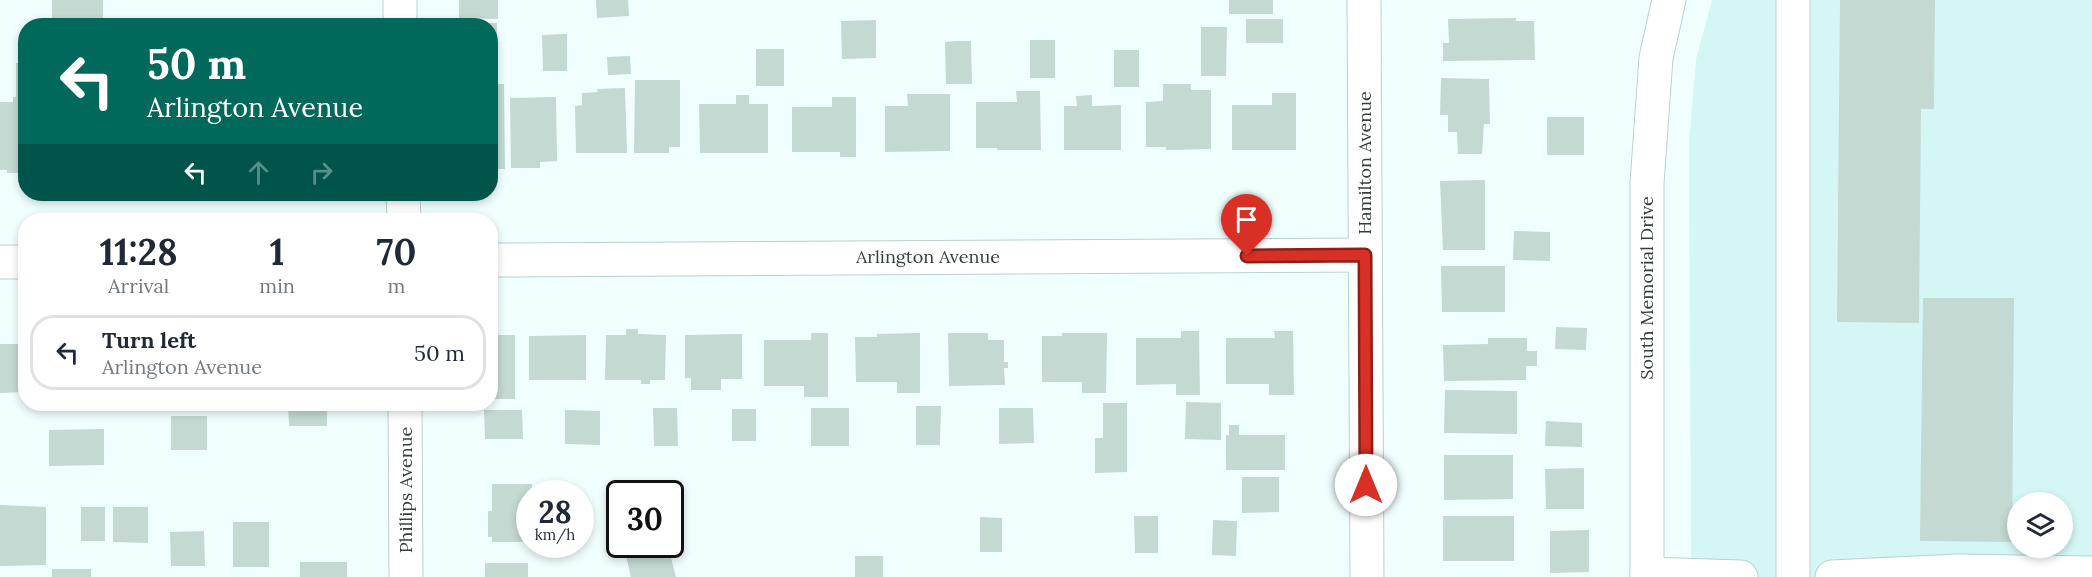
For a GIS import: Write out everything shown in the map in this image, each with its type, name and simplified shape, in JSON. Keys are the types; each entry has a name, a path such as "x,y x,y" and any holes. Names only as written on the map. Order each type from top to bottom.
{"street":[{"path":"400,0 400,18"},
{"name":"Hamilton Avenue","path":"1364,0 1367,577"},
{"name":"South Memorial Drive","path":"1647,576 1647,183 1656,58 1669,0"},
{"path":"1793,0 1793,577"},
{"name":"Arlington Avenue","path":"498,260 1365,255"},
{"path":"0,262 18,262"},
{"name":"Phillips Avenue","path":"405,411 406,577"},
{"path":"1832,577 1958,571 2092,573"},
{"path":"1647,576 1741,577"}],"shaded area":[{"path":"1712,0 2092,0 2092,577 1691,577 1689,141 1696,59"}],"building":[{"path":"52,0 103,0 103,18 52,18"},
{"path":"459,0 498,0 498,18 459,18"},
{"path":"596,0 628,0 629,16 597,18"},
{"path":"1229,0 1273,0 1273,14 1229,14"},
{"path":"1840,0 1935,0 1934,109 1921,109 1919,323 1837,322"},
{"path":"1516,18 1516,21 1534,21 1535,60 1443,61 1443,43 1449,43 1448,19"},
{"path":"1246,19 1283,19 1283,43 1246,43"},
{"path":"876,20 876,58 842,59 841,21"},
{"path":"1201,27 1227,27 1226,76 1201,76"},
{"path":"567,34 567,71 543,71 542,35"},
{"path":"1030,40 1055,40 1055,78 1030,78"},
{"path":"971,41 972,84 946,84 945,42"},
{"path":"756,49 784,49 784,86 756,86"},
{"path":"1114,50 1139,50 1139,87 1114,87"},
{"path":"630,56 631,74 608,75 607,57"},
{"path":"16,63 18,63 18,173 7,173 7,170 0,170 0,102 13,102 13,97 16,97"},
{"path":"1441,78 1489,79 1490,124 1484,124 1482,154 1458,154 1457,132 1448,132 1448,115 1440,115"},
{"path":"635,80 680,80 680,147 669,147 669,153 634,153"},
{"path":"498,84 504,84 505,169 498,169"},
{"path":"1163,84 1191,84 1191,90 1211,90 1211,149 1166,150 1166,147 1146,147 1146,102 1163,101"},
{"path":"625,88 627,153 576,153 575,106 582,105 582,93 598,92 597,89"},
{"path":"1016,91 1040,91 1041,150 976,148 976,102 1017,102"},
{"path":"1272,93 1296,93 1296,150 1232,150 1232,105 1272,105"},
{"path":"907,94 950,94 950,151 885,152 885,106 908,106"},
{"path":"736,95 749,95 749,104 768,104 768,153 700,153 699,104 736,104"},
{"path":"1092,95 1092,106 1121,105 1121,150 1064,150 1064,106 1077,106 1076,96"},
{"path":"556,97 557,161 540,162 540,168 511,168 510,98"},
{"path":"832,97 856,97 856,157 840,157 840,152 792,152 792,107 832,107"},
{"path":"1547,117 1584,117 1584,155 1547,155"},
{"path":"1485,180 1485,250 1443,250 1440,181"},
{"path":"1514,231 1550,232 1550,261 1513,260"},
{"path":"1441,266 1505,266 1505,312 1442,312"},
{"path":"1923,298 2014,298 2012,492 2007,492 2007,542 1920,541"},
{"path":"1556,327 1587,328 1586,350 1555,349"},
{"path":"626,329 638,329 638,334 666,335 665,380 650,380 650,384 641,384 641,380 605,380 606,335 626,335"},
{"path":"1181,331 1199,331 1200,395 1176,395 1176,384 1136,385 1136,338 1181,338"},
{"path":"1274,331 1293,331 1294,395 1269,395 1269,384 1226,384 1226,338 1275,338"},
{"path":"811,333 828,333 828,397 804,397 804,386 764,386 764,340 811,340"},
{"path":"920,333 920,393 897,393 897,382 856,382 855,337"},
{"path":"948,333 988,333 988,340 1004,340 1004,362 1008,362 1008,368 1004,368 1005,385 949,386"},
{"path":"1062,333 1107,333 1106,393 1082,393 1082,382 1042,382 1042,336 1062,336"},
{"path":"742,334 742,379 721,379 721,390 691,390 691,378 685,378 685,335"},
{"path":"498,335 515,335 515,399 498,399"},
{"path":"586,335 586,380 529,380 529,336"},
{"path":"1488,338 1527,338 1527,351 1537,351 1537,366 1526,366 1526,380 1444,381 1443,345 1488,344"},
{"path":"0,344 18,344 18,392 0,393"},
{"path":"1445,390 1517,391 1517,434 1444,433"},
{"path":"1186,402 1221,403 1221,440 1185,439"},
{"path":"1103,403 1127,403 1127,472 1095,473 1095,438 1103,438"},
{"path":"916,406 941,406 940,445 916,445"},
{"path":"653,408 677,408 678,446 654,446"},
{"path":"811,408 849,408 849,446 811,446"},
{"path":"999,408 1033,408 1034,443 999,444"},
{"path":"732,409 756,409 756,441 732,441"},
{"path":"522,410 523,439 485,439 484,411"},
{"path":"565,410 600,411 600,445 565,444"},
{"path":"288,411 327,411 327,426 289,426"},
{"path":"171,416 207,416 207,450 171,450"},
{"path":"1546,421 1582,423 1582,447 1545,446"},
{"path":"1229,425 1239,425 1239,435 1285,435 1285,470 1226,470 1226,435 1229,435"},
{"path":"104,429 104,465 49,466 49,430"},
{"path":"1444,455 1513,455 1513,499 1444,500"},
{"path":"1584,468 1584,509 1546,509 1545,469"},
{"path":"1242,477 1279,477 1279,512 1242,513"},
{"path":"492,484 516,484 516,542 492,542 492,537 488,537 488,511 492,511"},
{"path":"0,505 46,507 46,565 0,566"},
{"path":"81,507 105,507 105,541 81,541"},
{"path":"113,507 148,507 148,543 113,542"},
{"path":"1134,516 1158,516 1158,553 1135,553"},
{"path":"1443,516 1514,516 1514,561 1443,561"},
{"path":"980,517 1002,518 1002,552 980,552"},
{"path":"1213,520 1237,521 1236,556 1212,555"},
{"path":"233,522 269,522 269,567 233,567"},
{"path":"1589,530 1589,572 1550,573 1550,531"},
{"path":"204,531 205,566 171,566 170,532"},
{"path":"855,556 883,556 883,577 855,577"},
{"path":"626,558 671,558 676,577 631,577"},
{"path":"300,562 347,562 347,577 300,577"},
{"path":"485,563 528,563 528,577 485,577"},
{"path":"52,569 91,569 91,577 52,577"}],"route":[{"path":"1247,256 1365,255 1366,485"}]}
